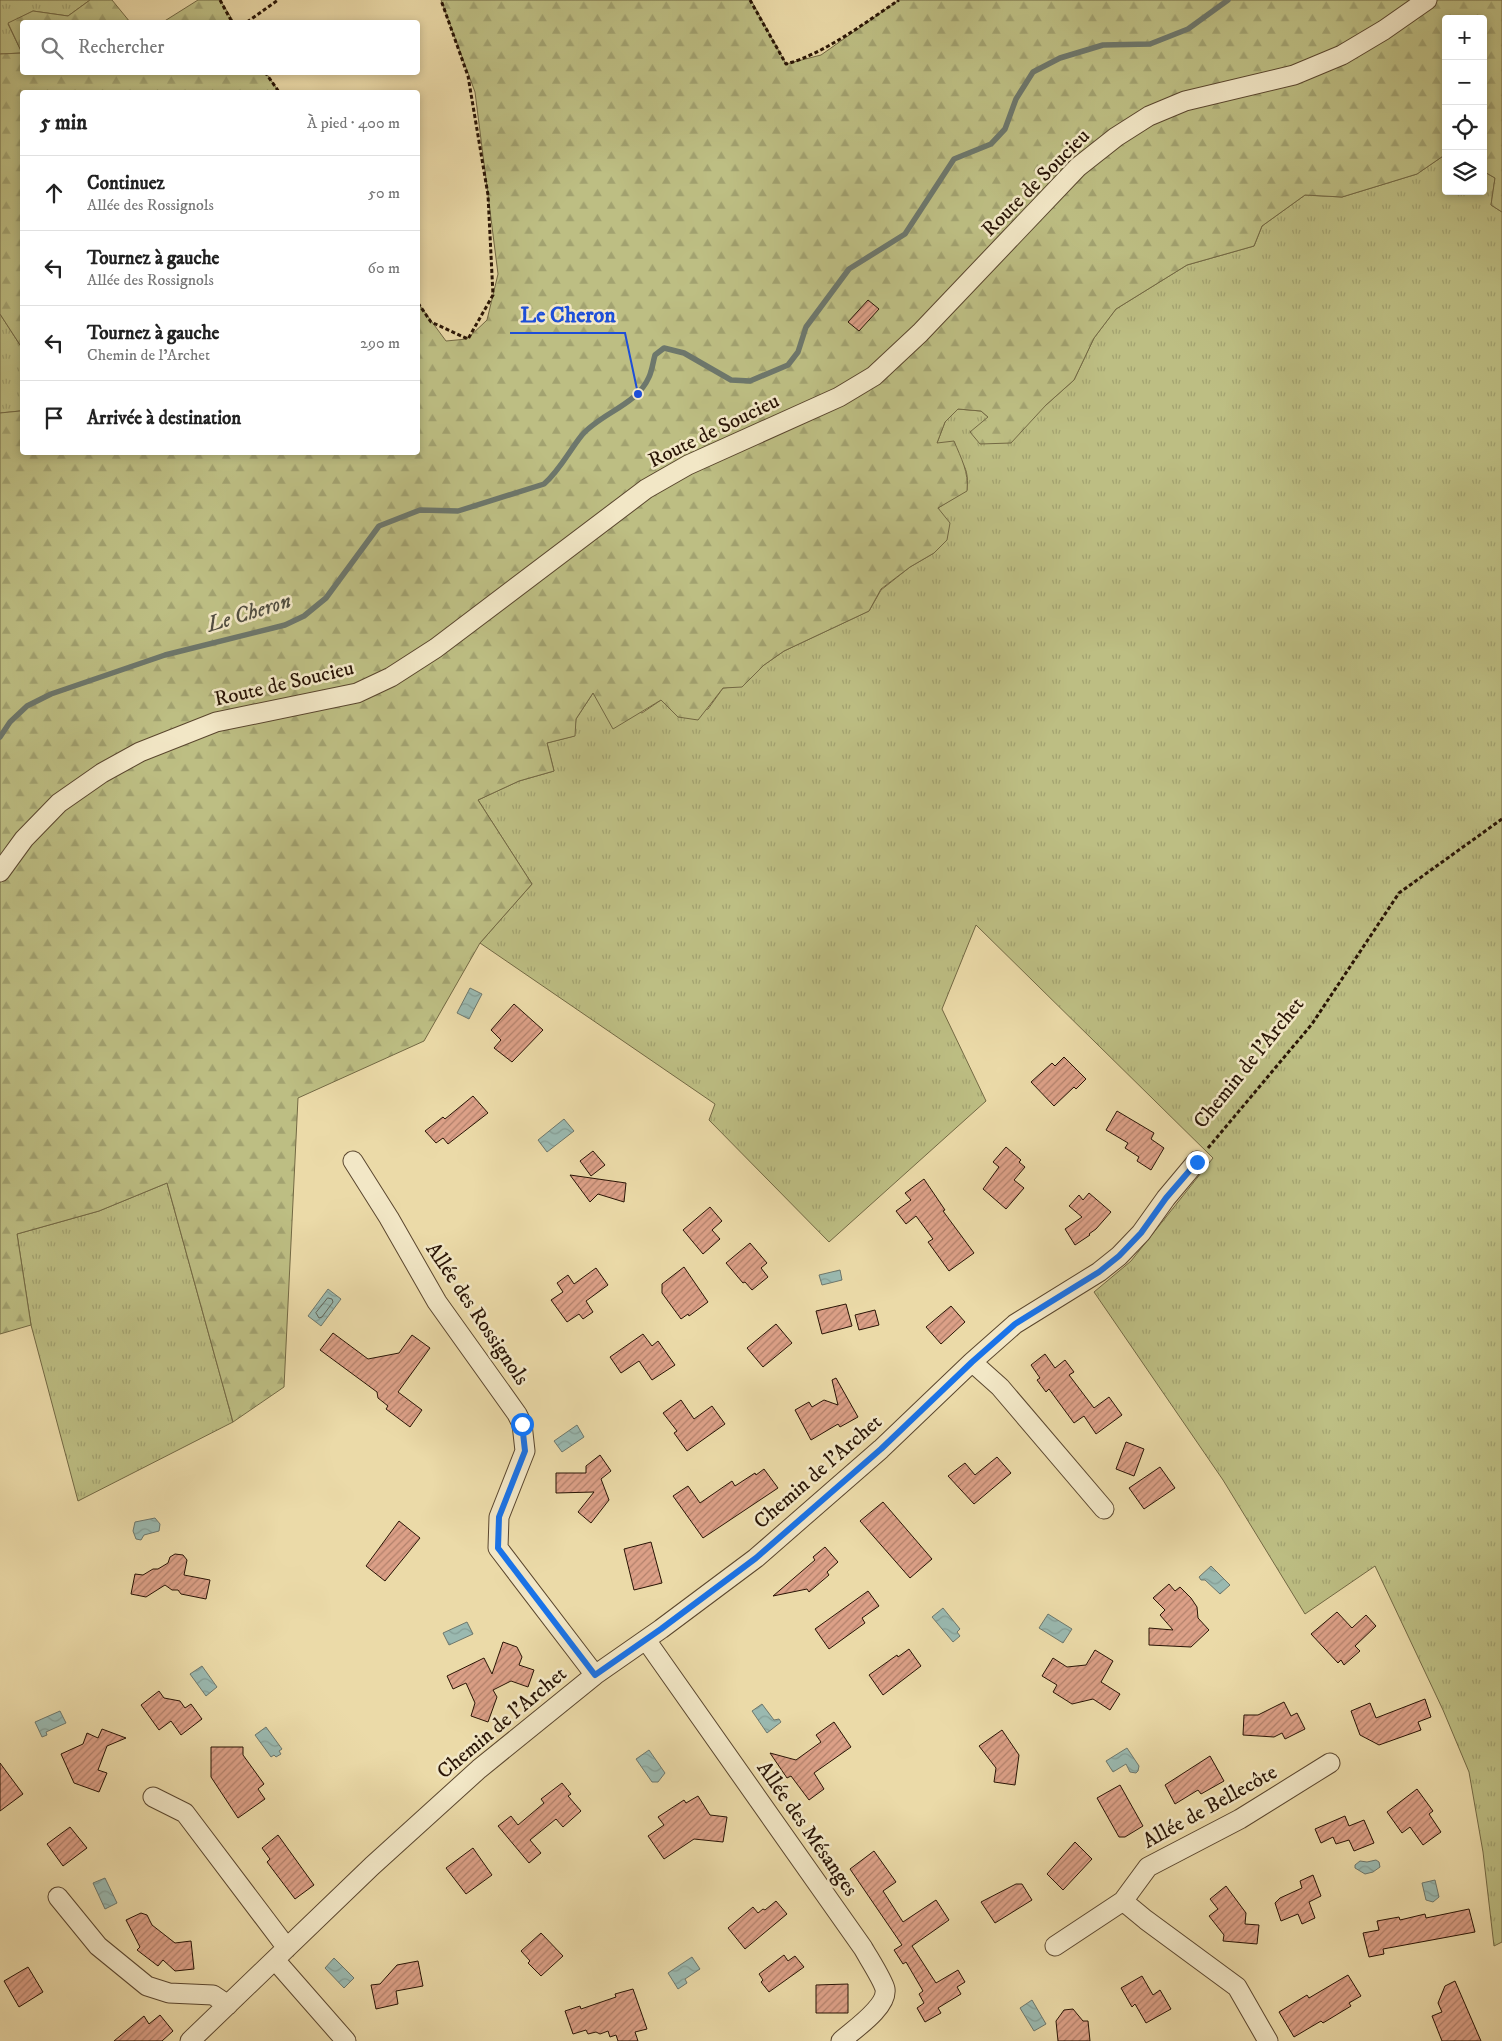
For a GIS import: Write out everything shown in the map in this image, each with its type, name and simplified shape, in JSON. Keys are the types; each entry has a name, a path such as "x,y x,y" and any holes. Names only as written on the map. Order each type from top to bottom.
{"street":[{"name":"Route de Soucieu","path":"0,872 24,839 59,803 102,772 140,752 216,722 357,694 391,677 436,648 646,489 688,465 839,397 874,376 920,333 1078,168 1116,137 1149,116 1185,101 1294,75 1342,55 1384,30 1427,0"},
{"name":"Allée des Rossignols","path":"353,1161 437,1302 517,1414 522,1424 525,1451 499,1517 498,1548 595,1675"},
{"name":"Chemin de l'Archet","path":"190,2041 372,1866 479,1769 595,1675 646,1640 756,1558 881,1449 972,1362 1015,1324 1099,1272 1119,1256 1141,1233 1166,1198 1197,1162"},
{"path":"972,1362 1000,1386 1104,1509"},
{"name":"Allée des Mésanges","path":"646,1640 863,1948 885,1989 884,2000 874,2012 841,2041"},
{"name":"Allée de Bellecôte","path":"1055,1946 1123,1901 1148,1867 1240,1819 1330,1763"},
{"path":"153,1797 185,1812 281,1954 346,2041"},
{"path":"58,1896 98,1946 147,1986 169,1993 213,1995 228,2005"},
{"path":"1123,1901 1237,1987 1268,2041"}],"path":[{"path":"220,0 231,20"},
{"path":"250,20 278,0"},
{"path":"420,306 431,322 468,339 493,295 488,194 468,76 441,0"},
{"path":"750,0 786,64 802,60 899,0"},
{"path":"267,75 278,90"},
{"name":"Chemin de l'Archet","path":"1197,1162 1312,1024 1399,893 1502,819"}],"green space":[{"path":"0,0 90,0 68,16 33,11 8,24 20,49 20,53 0,54"},
{"path":"90,0 112,0 128,20 20,20 20,49 8,23 33,11 68,16"},
{"path":"198,0 220,0 233,20 166,20"},
{"path":"441,0 751,0 786,64 821,55 899,0 1502,0 1502,212 1491,205 1495,178 1487,173 1487,15 1442,15 1442,157 1417,174 1342,197 1305,195 1262,226 1254,246 1187,265 1116,309 1094,338 1074,380 1046,405 1011,443 980,444 970,432 988,417 981,411 958,409 945,422 937,443 954,441 967,478 967,491 938,508 950,523 947,540 934,553 910,567 881,589 869,611 784,651 764,665 742,687 723,688 698,720 678,717 661,700 613,729 593,693 576,719 575,736 547,743 554,771 519,781 478,800 532,884 480,943 424,1041 298,1098 284,1387 233,1422 167,1183 99,1211 17,1234 31,1325 0,1334 0,413 20,411 20,455 420,455 420,306 446,341 467,339 487,320 498,274 475,92"},
{"path":"20,53 20,75 267,75 278,90 20,90 20,345 0,314 0,54"},
{"path":"1442,157 1442,195 1487,195 1487,173 1495,178 1491,205 1502,212 1502,1942 1494,1946 1483,1852 1469,1772 1443,1710 1375,1566 1305,1614 1223,1480 1094,1292 1131,1261 1213,1158 976,925 942,1009 986,1101 829,1242 709,1120 715,1104 480,943 532,884 478,800 519,781 554,771 547,743 574,736 576,719 593,693 642,713 661,700 678,717 708,709 723,688 742,686 764,665 784,651 869,611 881,590 910,567 934,553 938,508 967,490 967,473 961,461 937,443 945,422 958,409 981,411 988,417 1046,405 1074,380 1094,338 1116,309 1187,265 1254,246 1262,226 1305,195 1342,197 1417,174"},
{"path":"0,314 20,345 20,411 0,413"},
{"path":"167,1183 233,1422 78,1501 31,1325 17,1234 99,1211"}],"water":[{"path":"470,988 482,994 469,1019 457,1013"},
{"path":"564,1119 574,1131 547,1152 538,1140"},
{"path":"840,1270 842,1280 822,1285 819,1275"},
{"path":"328,1289 341,1299 321,1326 308,1316"},
{"path":"577,1425 584,1437 562,1452 554,1441"},
{"path":"155,1518 160,1524 159,1531 144,1535 141,1540 136,1539 133,1531 135,1522"},
{"path":"1211,1566 1230,1585 1220,1594 1199,1577"},
{"path":"943,1608 960,1629 957,1632 960,1636 953,1642 932,1617"},
{"path":"1048,1614 1072,1629 1063,1643 1039,1628"},
{"path":"467,1622 473,1634 449,1645 443,1633"},
{"path":"202,1666 217,1687 206,1696 190,1674"},
{"path":"762,1704 774,1720 779,1719 781,1722 767,1733 752,1711"},
{"path":"60,1711 66,1723 46,1732 47,1735 42,1737 35,1722"},
{"path":"266,1727 282,1749 279,1751 281,1754 276,1757 274,1755 271,1757 255,1735"},
{"path":"1127,1748 1139,1766 1138,1771 1136,1773 1130,1772 1126,1764 1113,1772 1106,1761"},
{"path":"649,1750 665,1773 658,1782 652,1782 636,1759"},
{"path":"1376,1860 1379,1862 1380,1867 1373,1872 1365,1874 1355,1868 1355,1865 1360,1861"},
{"path":"105,1878 117,1903 105,1909 93,1883"},
{"path":"1435,1880 1439,1897 1433,1902 1426,1900 1422,1883"},
{"path":"692,1957 700,1969 685,1979 687,1983 678,1989 668,1973"},
{"path":"334,1958 354,1978 344,1988 325,1968"},
{"path":"1032,2000 1046,2024 1034,2031 1020,2008"}],"building":[{"path":"868,300 879,309 859,331 848,322"},
{"path":"514,1004 543,1030 512,1062 494,1048 501,1040 491,1030"},
{"path":"1064,1057 1086,1079 1076,1089 1074,1087 1054,1106 1031,1082 1052,1063 1055,1066"},
{"path":"473,1096 488,1113 448,1144 443,1138 436,1143 425,1131 443,1117 445,1119"},
{"path":"1117,1111 1154,1133 1151,1139 1164,1148 1151,1170 1137,1161 1139,1157 1125,1148 1128,1143 1106,1130"},
{"path":"1006,1147 1021,1160 1019,1162 1025,1167 1014,1180 1024,1188 1006,1209 983,1189 999,1167 993,1162"},
{"path":"593,1151 605,1165 591,1176 580,1161"},
{"path":"570,1175 626,1183 624,1202 598,1194 590,1202"},
{"path":"924,1179 945,1210 943,1211 974,1253 949,1271 928,1242 933,1239 916,1216 906,1224 896,1211 911,1200 905,1193"},
{"path":"1089,1193 1111,1212 1090,1235 1075,1245 1065,1229 1082,1217 1069,1206 1079,1195 1083,1200"},
{"path":"710,1207 722,1221 712,1230 720,1239 703,1254 683,1230"},
{"path":"750,1243 767,1263 761,1268 768,1277 752,1290 745,1282 743,1283 726,1263"},
{"path":"684,1267 708,1302 689,1316 688,1314 681,1319 662,1293 662,1284"},
{"path":"596,1268 608,1285 586,1301 593,1312 583,1319 579,1314 567,1322 551,1300 563,1292 557,1283 568,1275 574,1284"},
{"path":"846,1304 852,1326 822,1334 816,1311"},
{"path":"951,1306 965,1322 941,1344 926,1327"},
{"path":"875,1310 879,1325 859,1330 855,1315"},
{"path":"776,1324 792,1343 763,1367 747,1348"},
{"path":"333,1333 368,1359 399,1353 412,1335 430,1348 398,1392 422,1410 410,1427 386,1409 388,1406 378,1398 377,1392 320,1350"},
{"path":"643,1334 652,1346 658,1341 675,1365 652,1380 639,1361 621,1373 610,1357"},
{"path":"1045,1354 1055,1368 1065,1360 1074,1372 1069,1375 1094,1408 1109,1397 1122,1415 1096,1434 1084,1416 1074,1423 1049,1389 1046,1392 1037,1380 1040,1378 1031,1365"},
{"path":"836,1378 858,1417 840,1427 838,1424 811,1440 795,1410 809,1402 812,1407 824,1400 838,1405 832,1380"},
{"path":"681,1400 694,1419 712,1406 725,1424 687,1451 674,1433 677,1431 663,1413"},
{"path":"1126,1442 1144,1449 1134,1476 1116,1469"},
{"path":"600,1455 611,1471 601,1479 609,1500 591,1523 578,1512 594,1492 556,1493 556,1473 586,1473 586,1466"},
{"path":"997,1457 1011,1473 974,1504 948,1476 965,1463 975,1475"},
{"path":"1160,1467 1175,1488 1144,1509 1129,1488"},
{"path":"764,1469 778,1488 703,1538 673,1496 688,1486 700,1503 732,1481 735,1486"},
{"path":"883,1502 932,1559 910,1578 860,1521"},
{"path":"399,1521 420,1538 385,1581 366,1566"},
{"path":"651,1542 662,1583 634,1590 624,1549"},
{"path":"825,1547 838,1562 827,1572 829,1575 809,1592 807,1589 773,1596 815,1560 813,1557"},
{"path":"175,1554 183,1555 187,1560 184,1575 210,1580 206,1599 181,1594 178,1590 172,1590 165,1585 146,1597 131,1594 135,1574 143,1575 153,1569 158,1569 168,1563 170,1557"},
{"path":"1169,1584 1175,1591 1180,1587 1191,1598 1197,1607 1198,1618 1209,1630 1191,1647 1149,1645 1149,1628 1173,1630 1160,1615 1165,1610 1153,1598"},
{"path":"868,1591 879,1606 862,1618 865,1623 829,1649 815,1629"},
{"path":"1337,1612 1352,1628 1366,1615 1376,1626 1355,1646 1360,1651 1344,1665 1341,1660 1338,1663 1311,1634"},
{"path":"503,1642 517,1647 522,1657 519,1665 534,1670 528,1687 511,1681 493,1690 497,1697 488,1722 471,1716 475,1703 466,1683 453,1689 447,1676 484,1658 492,1674"},
{"path":"909,1649 921,1666 883,1695 869,1675 897,1655 898,1657"},
{"path":"1095,1650 1113,1661 1101,1682 1120,1694 1110,1710 1093,1699 1072,1704 1053,1692 1057,1685 1042,1676 1053,1658 1067,1667 1086,1665"},
{"path":"159,1691 164,1698 180,1701 185,1708 191,1704 202,1719 181,1735 171,1721 159,1730 141,1705"},
{"path":"1425,1699 1431,1717 1418,1722 1421,1730 1379,1745 1360,1735 1351,1711 1370,1703 1376,1718"},
{"path":"1284,1702 1291,1716 1297,1713 1305,1729 1285,1739 1282,1733 1274,1737 1243,1735 1244,1715 1258,1715"},
{"path":"834,1722 851,1747 814,1773 824,1789 809,1800 791,1776 787,1778 770,1753 796,1760 821,1742 816,1735"},
{"path":"102,1729 126,1738 107,1746 98,1770 107,1773 99,1792 74,1783 61,1754 83,1744 87,1733 98,1738"},
{"path":"1002,1730 1019,1755 1015,1785 994,1782 996,1768 979,1746"},
{"path":"211,1747 243,1747 243,1755 264,1784 258,1789 265,1799 238,1818 211,1777"},
{"path":"1210,1756 1224,1781 1201,1794 1198,1790 1175,1804 1165,1785"},
{"path":"0,1763 23,1794 0,1811"},
{"path":"562,1783 571,1794 568,1796 581,1811 563,1827 556,1819 530,1840 541,1853 529,1863 498,1826 511,1816 518,1825 544,1803 541,1799"},
{"path":"1120,1785 1143,1826 1125,1837 1119,1837 1097,1798"},
{"path":"1417,1789 1433,1811 1429,1814 1441,1832 1423,1845 1410,1827 1402,1833 1387,1812"},
{"path":"698,1796 710,1815 727,1817 723,1842 694,1839 664,1859 648,1836 664,1825 658,1817 684,1800 686,1803"},
{"path":"1345,1816 1349,1826 1364,1820 1374,1843 1354,1851 1349,1840 1336,1844 1333,1837 1321,1843 1315,1829"},
{"path":"70,1827 87,1848 63,1866 47,1844"},
{"path":"278,1835 314,1885 295,1899 267,1862 270,1859 262,1848"},
{"path":"1075,1842 1092,1859 1063,1890 1047,1874"},
{"path":"473,1848 492,1875 466,1894 446,1868"},
{"path":"874,1851 896,1882 883,1891 903,1922 936,1900 949,1920 912,1946 936,1983 958,1970 965,1982 957,1987 961,1994 938,2008 941,2013 925,2022 917,2008 924,2003 919,1994 923,1991 906,1962 903,1964 894,1950 902,1945 850,1869"},
{"path":"1313,1875 1321,1896 1309,1902 1315,1918 1302,1924 1298,1914 1281,1921 1275,1903 1280,1898 1302,1888 1300,1881"},
{"path":"1016,1884 1022,1884 1032,1900 995,1923 981,1902"},
{"path":"1226,1886 1246,1913 1245,1924 1259,1925 1257,1944 1223,1941 1224,1935 1209,1916 1218,1909 1210,1899"},
{"path":"776,1901 787,1914 745,1949 728,1928 753,1907 758,1913"},
{"path":"1469,1909 1475,1932 1383,1949 1384,1954 1369,1957 1363,1933 1379,1930 1377,1921 1399,1917 1400,1920 1425,1914 1426,1918"},
{"path":"141,1913 147,1915 152,1925 175,1943 191,1941 194,1969 175,1971 163,1960 158,1966 137,1950 140,1947 126,1920"},
{"path":"541,1933 563,1956 541,1976 528,1963 530,1961 521,1951"},
{"path":"784,1955 788,1961 795,1956 804,1967 769,1992 761,1982 763,1980 759,1974"},
{"path":"418,1961 423,1986 396,1991 398,2004 376,2009 371,1985 380,1984 397,1965"},
{"path":"28,1967 43,1992 19,2007 4,1981"},
{"path":"1348,1975 1361,1996 1349,2003 1351,2006 1323,2023 1321,2021 1294,2037 1279,2012 1307,1995 1309,1998"},
{"path":"1142,1976 1153,1995 1160,1990 1171,2009 1146,2023 1135,2004 1132,2007 1121,1988"},
{"path":"1455,1981 1481,2041 1442,2041 1432,2016 1442,2012 1438,2003 1445,1986"},
{"path":"848,1984 848,2013 816,2013 816,1985"},
{"path":"633,1989 647,2029 635,2032 638,2041 618,2041 616,2035 610,2037 608,2031 600,2034 596,2032 588,2034 586,2030 573,2034 565,2011 580,2006 581,2009 616,1997 615,1994"},
{"path":"1073,2009 1083,2021 1088,2021 1090,2041 1058,2041 1056,2021 1064,2010"},
{"path":"160,2015 173,2031 162,2041 114,2041 144,2016 149,2024"}],"waterway":[{"name":"Le Cheron","path":"0,737 10,722 27,706 51,694 165,655 285,625 304,616 326,598 379,526 420,510 458,511 544,484 560,467 582,435 590,427 636,395 650,375 655,355 664,348 684,353 731,380 750,381 788,365 798,352 806,327 849,269 905,234 954,159 991,144 1005,129 1016,99 1033,72 1060,58 1103,45 1150,44 1188,29 1228,0"}],"place":[{"name":"Le Cheron","path":"638,394"}],"route":[{"path":"522,1424 525,1451 499,1517 498,1548 595,1675 661,1629 756,1558 881,1449 972,1362 1015,1324 1099,1272 1119,1256 1141,1233 1166,1198 1197,1162"}]}
